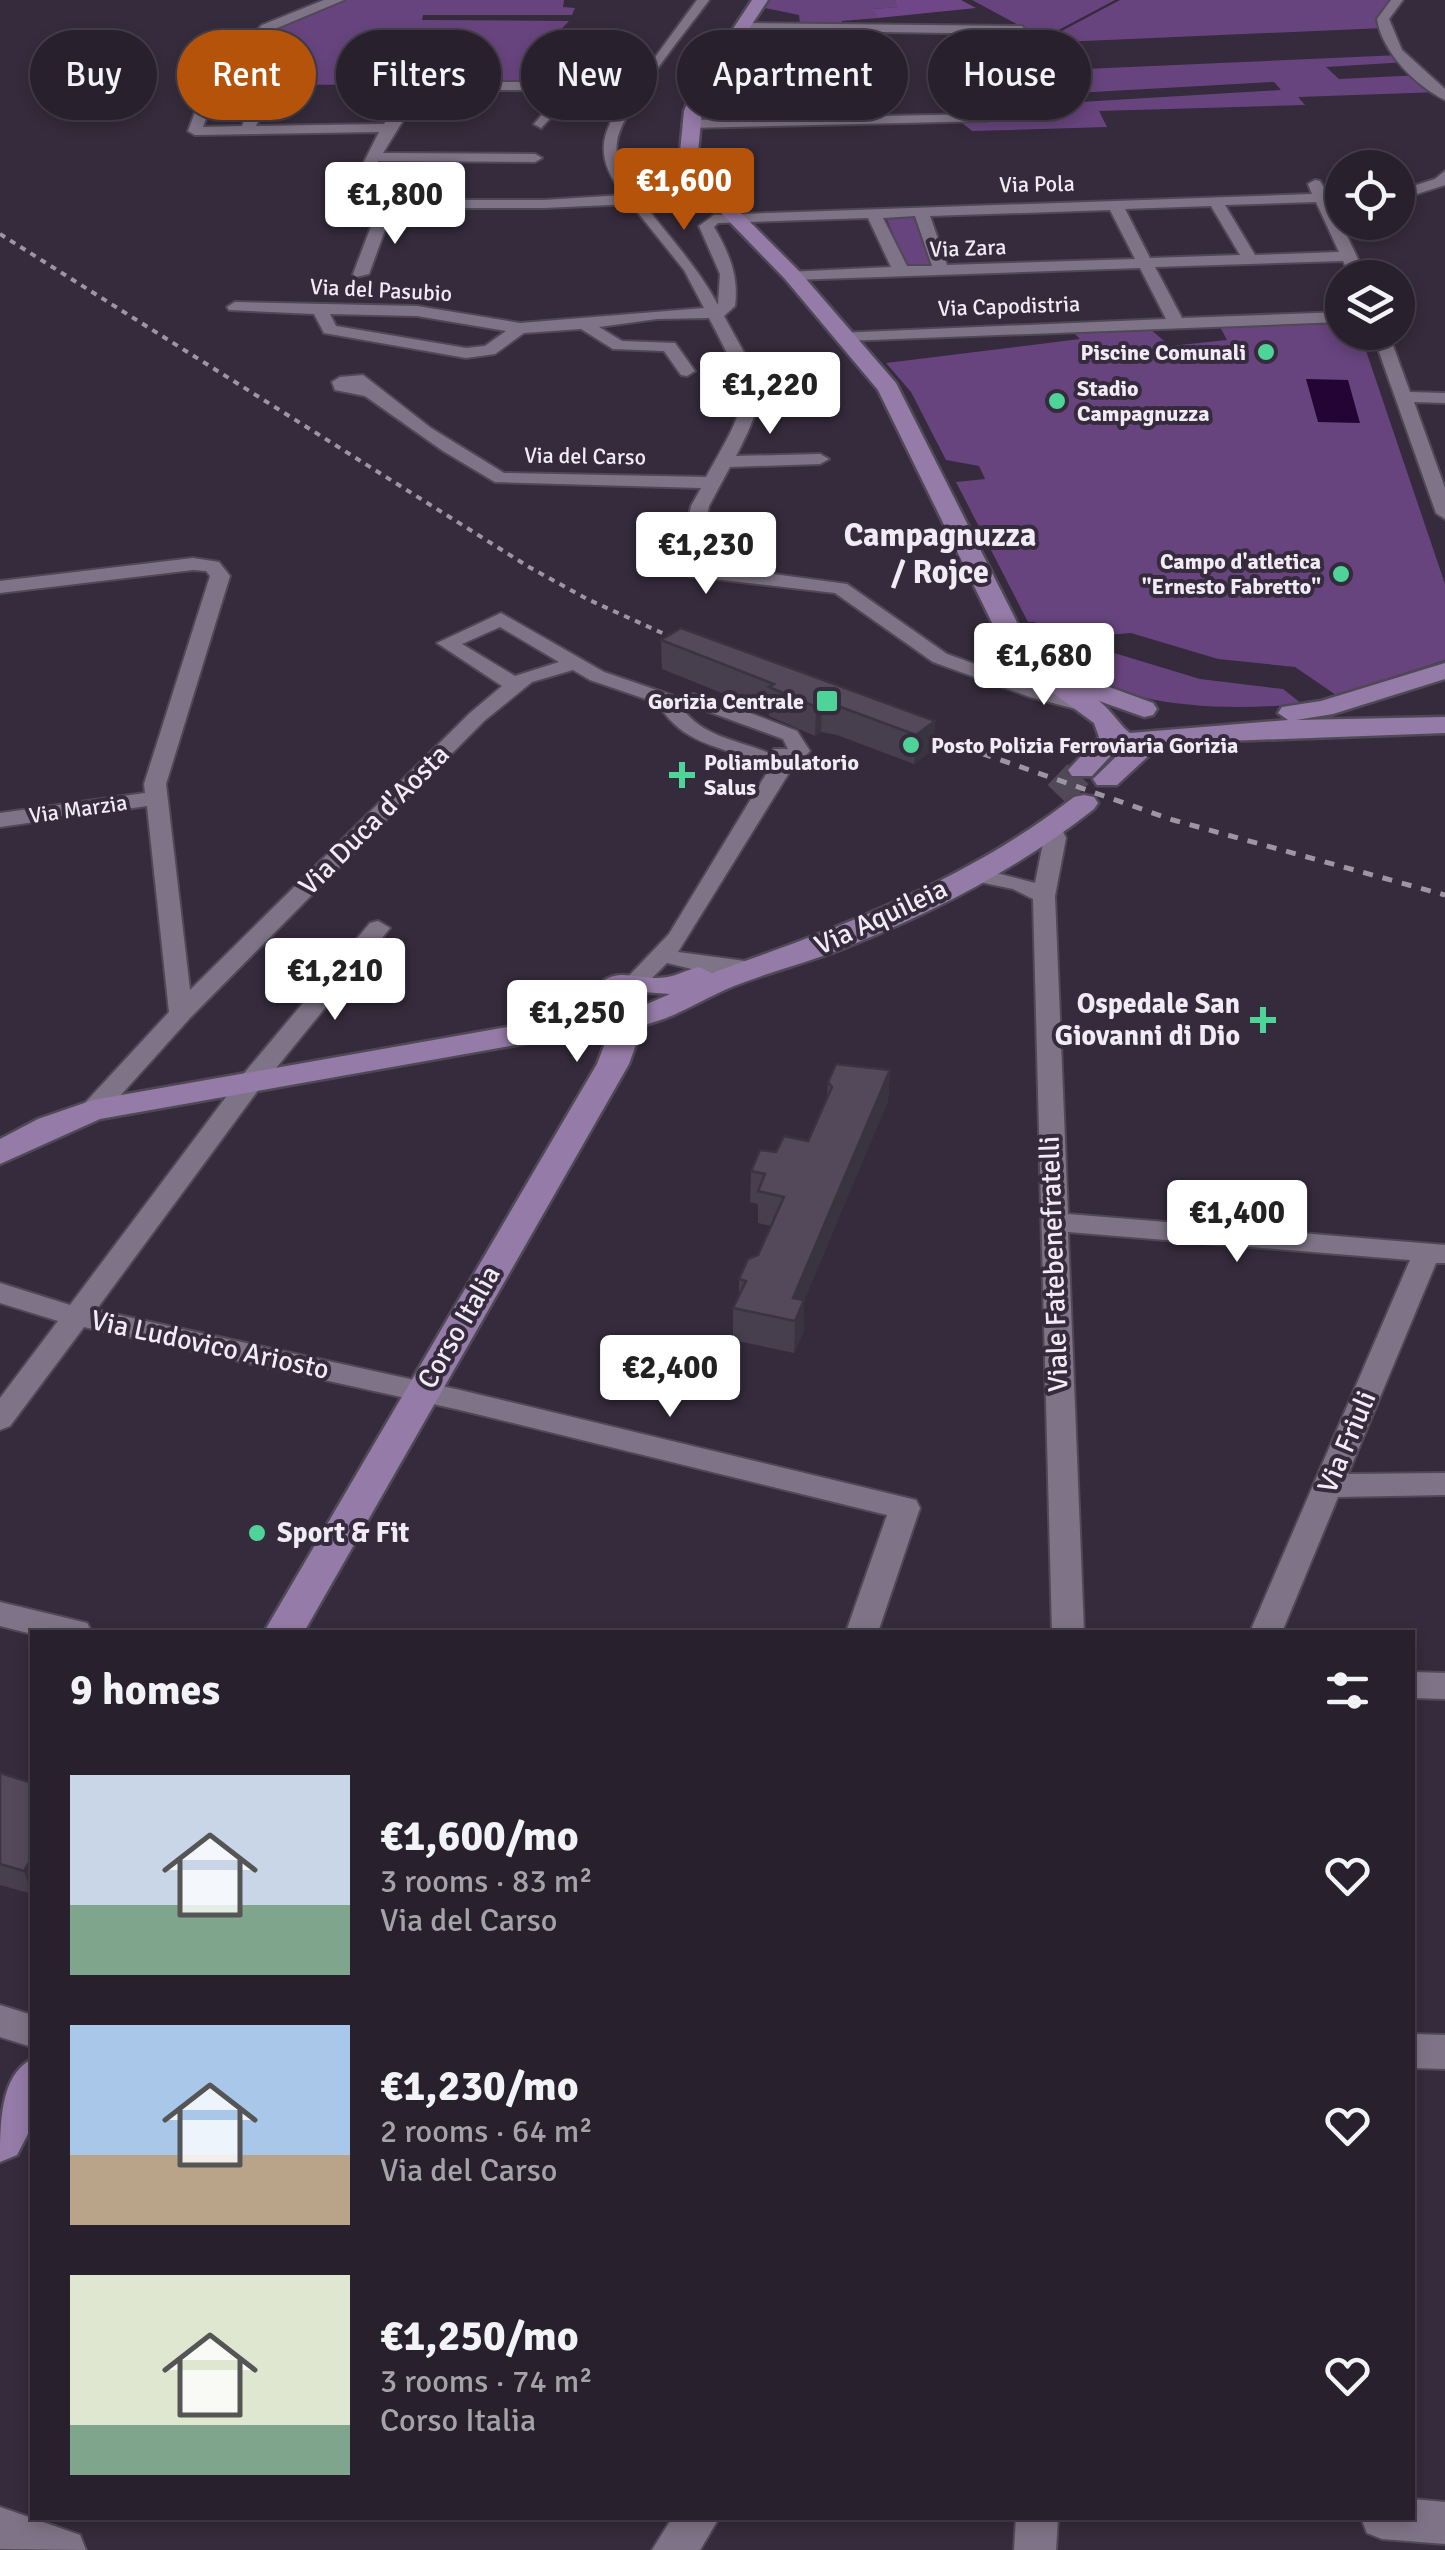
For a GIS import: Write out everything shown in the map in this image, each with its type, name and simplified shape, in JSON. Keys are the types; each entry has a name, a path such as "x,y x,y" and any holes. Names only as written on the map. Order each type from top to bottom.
{"main road":[{"path":"740,30 760,0"},
{"path":"690,120 689,152 700,182 792,275 888,388 905,415 1013,639 1102,720 1155,725 1445,725"},
{"path":"1039,666 1155,725 1324,708 1445,671"},
{"path":"1102,720 1094,774 1155,725"},
{"name":"Via Aquileia","path":"1071,799 1052,830 972,874 840,937 728,978 654,991 829,934 923,890 1071,799"},
{"path":"93,1110 480,1039 498,1040 617,1014 653,1016 654,991"},
{"name":"Corso Italia","path":"285,1630 606,1077 617,1014"},
{"name":"Via Duca d'Aosta","path":"0,1153 50,1126 93,1110"},
{"path":"0,2139 30,2085"}],"street":[{"path":"338,0 307,8 266,28 212,80 194,131 388,128"},
{"path":"657,65 703,0"},
{"path":"1397,0 1384,19 1385,35 1407,62 1445,96"},
{"path":"742,27 1022,30"},
{"path":"521,86 418,86 388,128 350,204 634,199"},
{"path":"689,124 928,119"},
{"path":"248,129 252,120"},
{"path":"541,124 544,120"},
{"path":"619,120 610,139 614,170 692,269 750,380 749,416 700,506 689,568 840,588 940,658 1102,720"},
{"path":"374,157 536,158"},
{"path":"1313,180 1352,260"},
{"path":"1415,190 1443,180"},
{"name":"Via Pola","path":"732,217 1322,197"},
{"path":"1216,201 1251,260"},
{"path":"361,274 387,204"},
{"path":"1114,204 1176,323"},
{"path":"920,209 942,272"},
{"path":"872,211 902,273"},
{"path":"717,313 727,306 729,296 726,260 706,226 714,219 732,217"},
{"name":"Via Zara","path":"792,275 1351,256"},
{"name":"Via del Pasubio","path":"234,307 417,311 520,328 657,314 717,313"},
{"path":"320,308 330,330 466,353 489,351 520,328"},
{"name":"Via Capodistria","path":"844,336 1325,318"},
{"path":"584,324 620,346 669,346 687,371"},
{"path":"1387,350 1444,508"},
{"name":"Via del Carso","path":"364,391 429,431 484,472 500,478 711,483"},
{"path":"1405,397 1445,398"},
{"path":"722,461 820,459"},
{"path":"0,587 193,564 212,566 218,571 217,586 158,769 156,798 181,1013"},
{"path":"516,686 447,643 500,619 573,664 675,707 701,702 796,740 798,751 780,770 654,991"},
{"name":"Via Duca d'Aosta","path":"93,1110 181,1013 477,717 516,686 547,669 573,664"},
{"path":"675,707 686,728 761,757 780,770"},
{"name":"Via Marzia","path":"0,820 156,798"},
{"name":"Viale Fatebenefratelli","path":"1052,830 1055,838 1044,896 1068,1630"},
{"path":"972,874 1020,884 1044,896"},
{"path":"0,1420 250,1083 378,928"},
{"path":"676,948 708,966 736,966"},
{"path":"1052,1222 1436,1253"},
{"name":"Via Friuli","path":"1267,1630 1328,1486 1436,1253"},
{"name":"Via Ludovico Ariosto","path":"0,1293 77,1316 420,1392 905,1508 863,1630"},
{"path":"1328,1486 1445,1484"},
{"path":"0,1614 68,1630"},
{"path":"1415,1685 1445,1686"},
{"path":"0,2021 30,2031"},
{"path":"1415,2051 1445,2052"},
{"path":"673,2550 696,2520"},
{"path":"1035,2550 1037,2520"},
{"path":"1407,2520 1445,2523"},
{"path":"0,2528 65,2550"}],"shaded area":[{"path":"344,0 564,0 563,7 575,8 572,15 423,15 422,20 569,21 560,30 521,30 521,84 501,84 501,30 336,30 336,85 316,85 316,30 276,30 306,13"},
{"path":"770,0 895,0 899,7 873,9 878,18 841,24 800,24 799,15 765,8"},
{"path":"895,0 961,0 976,8 878,18 872,9 898,7"},
{"path":"972,0 1115,0 1059,30 1026,29"},
{"path":"1120,0 1397,0 1384,28 1091,41 1091,30 1063,30"},
{"path":"1400,55 1407,62 1326,67 1339,79 1422,75 1440,92 1298,97 1305,105 1099,111 1107,127 972,131 958,120 1091,120 1091,101 1281,90 1274,82 1091,92 1091,69"},
{"path":"917,214 935,270 908,270 885,215"},
{"path":"1325,324 1325,350 1366,350 1445,584 1445,660 1336,695 1295,667 1218,659 1131,633 1044,640 1035,622 1028,622 956,482 985,479 979,466 946,460 911,392 886,363 1080,339 1073,332 1150,329 1170,346 1227,340 1220,327"},
{"path":"1306,379 1348,380 1360,423 1318,422"},
{"path":"1111,652 1200,679 1283,689 1302,704 1205,706 1139,697 1079,674 1052,657"}],"building":[{"path":"681,628 935,721 916,735 838,706 822,702 816,707 769,687 774,684 661,640"},
{"path":"836,1064 890,1070 793,1298 804,1300 795,1321 733,1308 746,1281 739,1279 748,1259 758,1255 784,1197 758,1191 765,1174 751,1171 760,1150 776,1152 784,1136 808,1141 832,1087 828,1082"},
{"path":"0,1773 30,1782 30,1860 24,1871 0,1864"}],"tunnel":[{"path":"1058,795 1082,770"}],"railway":[{"path":"0,234 529,567 587,599 691,646"},
{"path":"906,727 1173,820 1445,895"}],"place":[{"name":"Piscine Comunali","path":"1266,352"},
{"name":"Stadio Campagnuzza","path":"1057,401"},
{"name":"Campo d'atletica \"Ernesto Fabretto\"","path":"1341,574"},
{"name":"Gorizia Centrale","path":"827,701"},
{"name":"Posto Polizia Ferroviaria Gorizia","path":"911,745"},
{"name":"Poliambulatorio Salus","path":"682,775"},
{"name":"Ospedale San Giovanni di Dio","path":"1263,1020"},
{"name":"Sport & Fit","path":"257,1533"}],"district":[{"name":"Campagnuzza / Rojce","path":"940,554"}]}
